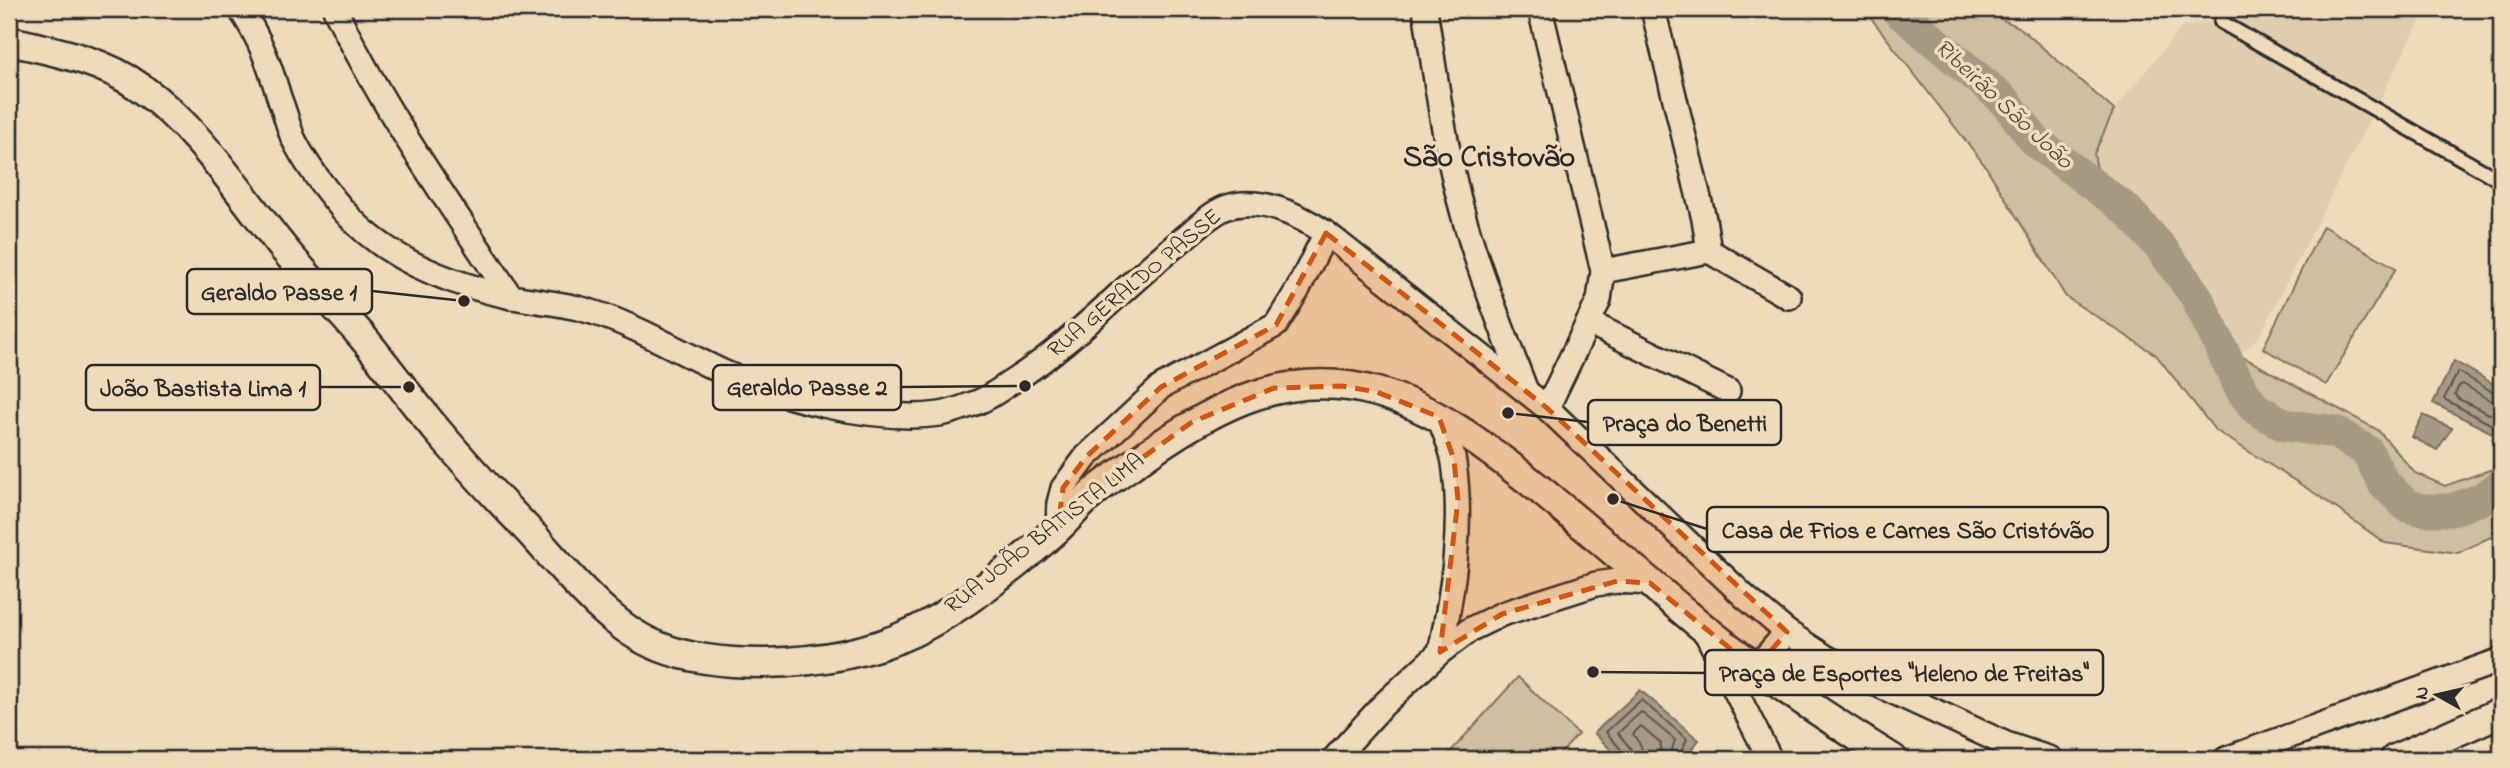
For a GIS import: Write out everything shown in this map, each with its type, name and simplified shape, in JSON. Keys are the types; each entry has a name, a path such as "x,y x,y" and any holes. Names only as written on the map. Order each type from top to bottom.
{"street":[{"name":"RUA GERALDO PASSE","path":"240,9 256,31 293,138 344,212 382,246 416,265 456,282 579,309 624,324 729,375 780,394 846,410 893,415 941,414 982,401 1035,367 1145,269 1205,221 1226,208 1248,204 1271,208 1305,220 1547,408 1745,597 1787,632 1872,682 2006,744 2051,759"},
{"path":"335,9 360,60 408,139 511,296"},
{"path":"1425,9 1458,197 1476,261 1526,391"},
{"path":"1540,9 1603,271 1600,300 1547,408"},
{"path":"1653,9 1704,219 1709,251"},
{"name":"RUA JOÃO BATISTA LIMA","path":"9,41 74,56 137,85 175,115 454,450 562,568 632,635 661,648 689,656 742,663 789,662 870,650 917,630 967,601 1058,528 1089,496 1192,422 1239,400 1274,388 1342,386 1377,392 1439,417 1491,451 1581,522 1755,669 1893,759"},
{"path":"1058,528 1059,503 1063,488 1086,457 1161,387 1276,325 1297,291 1325,233"},
{"path":"1603,271 1709,251 1789,297"},
{"path":"1590,323 1728,391"},
{"path":"1439,417 1454,460 1458,500 1456,550 1440,652"},
{"path":"1335,759 1382,705 1440,652 1472,629 1502,614 1575,590 1617,581 1650,583"},
{"path":"1702,626 1770,759"},
{"path":"1755,669 1787,632"},
{"path":"2225,759 2501,660"},
{"path":"2395,759 2501,712"}],"lane":[{"path":"2221,22 2501,181"}],"highlighted area":[{"path":"1326,233 1547,408 1787,632 1755,669 1650,583 1617,581 1502,614 1440,652 1458,500 1454,460 1439,417 1377,392 1342,386 1274,388 1192,422 1089,496 1058,528 1063,488 1086,457 1161,387 1276,325"}],"shaded area":[{"path":"1864,9 1979,9 2019,27 2114,110 2094,154 2097,169 2239,355 2378,430 2415,473 2445,486 2501,466 2501,532 2458,553 2385,543 2319,496 2215,430 2156,355 2066,297 1986,167"},
{"path":"2207,9 2426,9 2260,335 2231,363 2196,296 2162,249 2121,206 2097,169 2094,154 2114,110 2181,28 2213,20"},
{"path":"2323,226 2396,268 2326,385 2263,348"},
{"path":"1518,677 1578,734 1556,759 1444,759"}],"water":[{"path":"2454,361 2501,388 2501,424 2494,434 2433,403"},
{"path":"2423,415 2452,428 2437,450 2412,437"},
{"path":"1640,690 1699,740 1683,759 1620,759 1594,733"}],"waterway":[{"name":"Ribeirão São João","path":"1896,9 2005,101 2036,142 2127,210 2162,249 2196,296 2241,389 2255,408 2284,425 2335,432 2367,451 2383,482 2407,506 2424,510 2451,510 2479,500 2501,486"}],"place":[{"name":"Geraldo Passe 1","path":"464,301"},
{"name":"Geraldo Passe 2","path":"1025,386"},
{"name":"João Bastista Lima 1","path":"409,387"},
{"name":"Praça do Benetti","path":"1508,413"},
{"name":"Casa de Frios e Carnes São Cristóvão","path":"1613,499"},
{"name":"Praça de Esportes \"Heleno de Freitas\"","path":"1593,672"}],"district":[{"name":"São Cristovão","path":"1489,159"}]}
